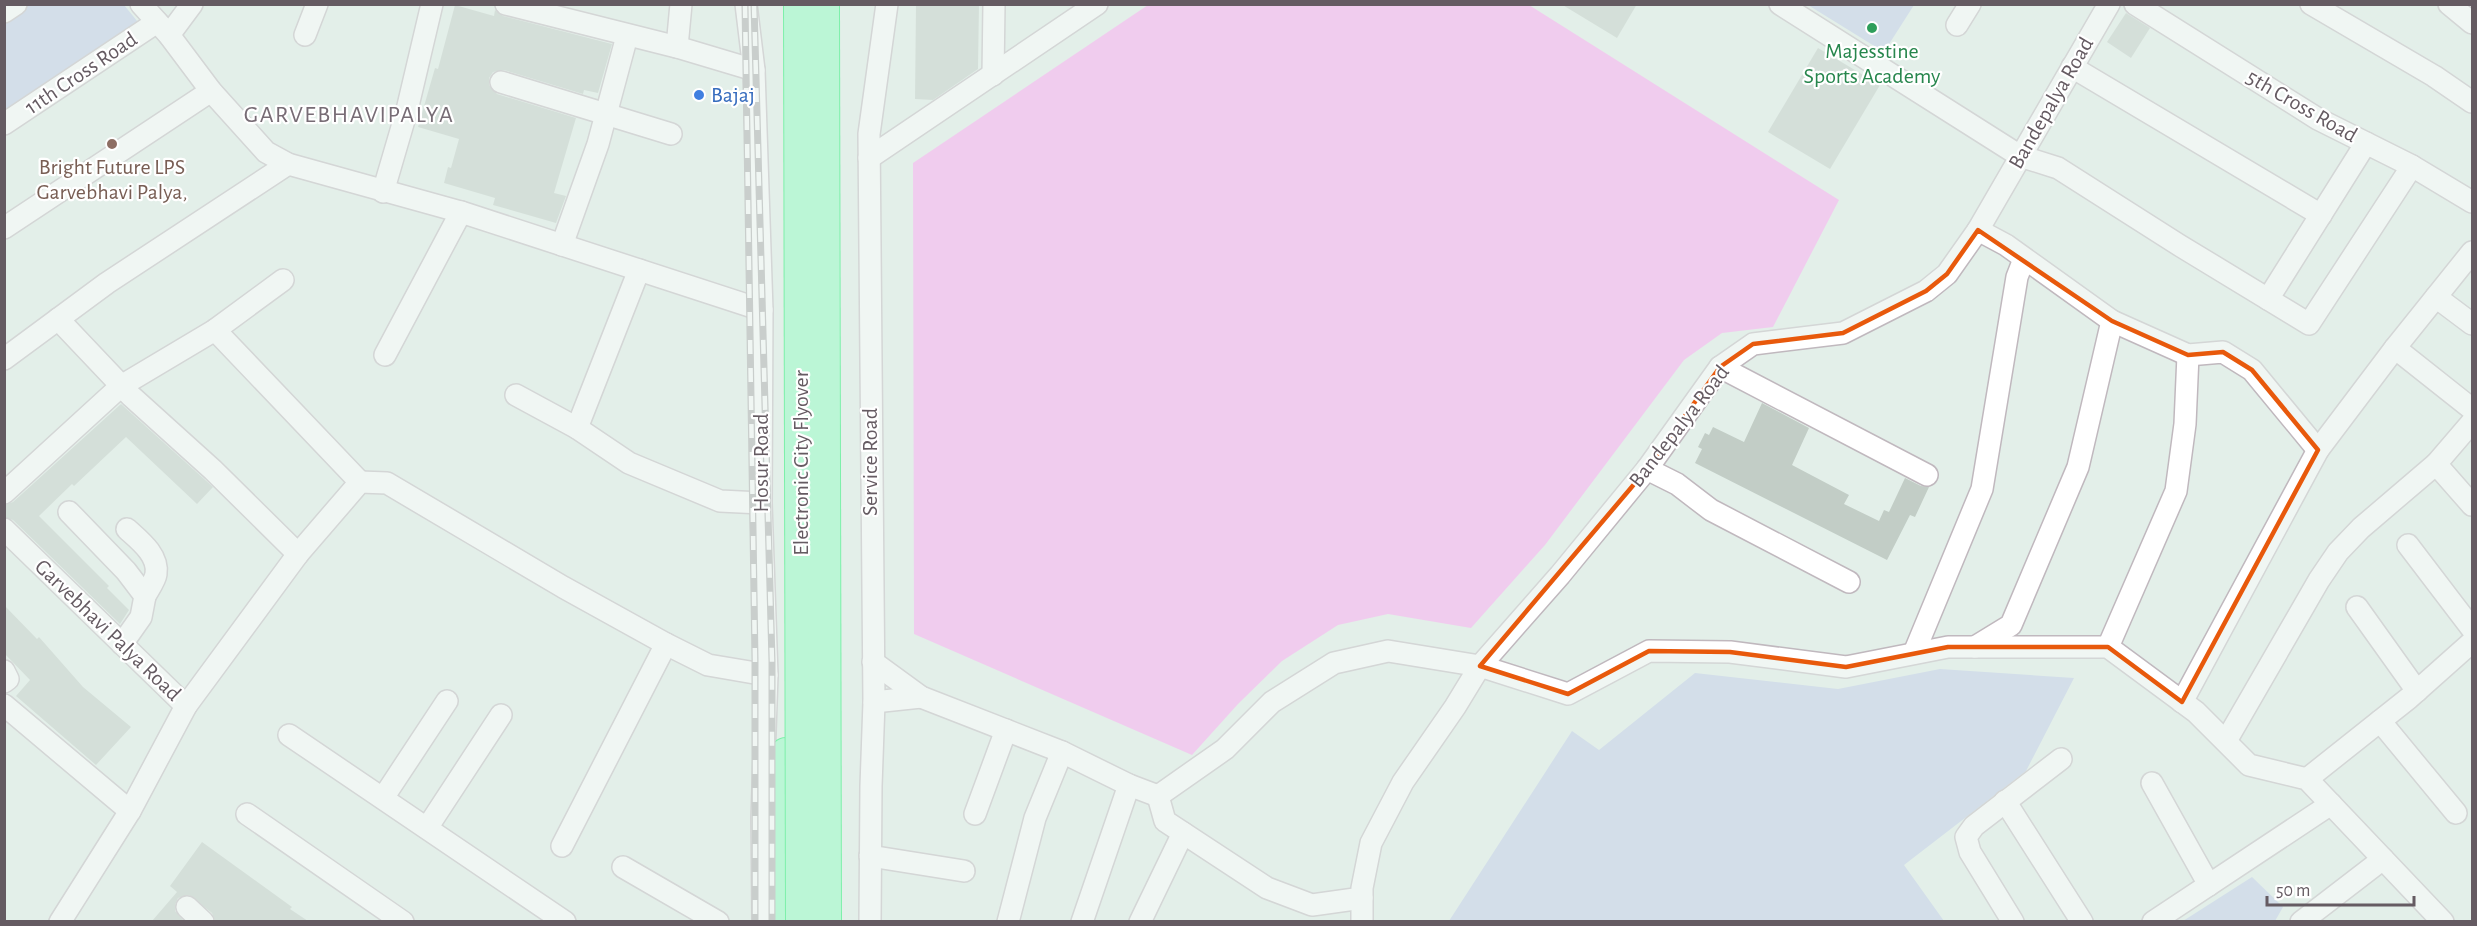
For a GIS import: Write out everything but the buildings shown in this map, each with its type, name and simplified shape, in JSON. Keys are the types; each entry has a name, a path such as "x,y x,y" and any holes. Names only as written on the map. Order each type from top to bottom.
{"highway":[{"name":"Hosur Road","path":"785,4 777,668 786,921"},
{"name":"Electronic City Flyover","path":"800,4 802,921"},
{"name":"Electronic City Flyover","path":"823,4 825,921"},
{"path":"837,4 838,921"},
{"path":"777,668 839,662"}],"street":[{"path":"4,12 16,4"},
{"path":"141,4 163,28 211,91 266,152 288,164 461,212 762,310"},
{"name":"11th Cross Road","path":"4,124 163,28 192,4"},
{"path":"305,35 317,4"},
{"path":"383,192 407,110 432,4"},
{"path":"506,4 677,47 754,70"},
{"path":"677,47 681,4"},
{"name":"Hosur Road","path":"746,4 754,70 762,310 761,503 777,668 762,817 763,921"},
{"name":"Service Road","path":"870,921 874,702 869,134 887,4"},
{"path":"993,75 994,4"},
{"path":"869,159 1097,4"},
{"path":"1780,4 2020,156 2058,168 2309,324 2412,166"},
{"path":"1957,25 1970,4"},
{"name":"Bandepalya Road","path":"1362,921 1362,898 1371,843 1403,782 1455,707 1480,666 1560,575 1647,469 1720,367 1753,344 1843,333 1926,291 1947,274 1978,230 2109,4"},
{"name":"5th Cross Road","path":"2135,4 2318,119 2412,166 2472,202"},
{"path":"2311,4 2434,76 2472,102"},
{"path":"2449,4 2472,23"},
{"path":"561,245 598,144 627,36"},
{"path":"2072,67 2321,215"},
{"path":"501,82 671,134"},
{"path":"4,228 211,91"},
{"path":"2268,299 2366,143"},
{"path":"4,359 107,283 288,164"},
{"path":"385,355 461,212"},
{"path":"1978,230 2024,258 2112,321 2188,355 2223,352 2252,370 2318,450"},
{"path":"1914,653 1982,489 2017,277 2024,258"},
{"path":"2182,702 2318,450 2395,348 2470,258"},
{"path":"577,428 639,270"},
{"path":"4,494 122,386 215,330 283,280"},
{"path":"2436,297 2472,324"},
{"path":"58,319 122,386 213,470 298,554"},
{"path":"1974,647 2011,626 2079,467 2112,321"},
{"path":"215,330 360,482 387,483 563,587 708,665 777,668"},
{"path":"2395,348 2472,409"},
{"path":"2108,647 2176,491 2185,424 2188,355"},
{"path":"1720,367 1927,475"},
{"path":"516,395 577,428 629,463 720,501 761,503"},
{"path":"2226,741 2319,580 2338,552 2361,528 2436,464 2472,422"},
{"path":"2436,464 2472,505"},
{"path":"1647,469 1677,484 1711,510 1849,582"},
{"path":"60,921 130,811 186,706 298,554 360,482"},
{"path":"69,512 126,571 145,596"},
{"name":"Garvebhavi Palya Road","path":"4,529 186,706"},
{"path":"122,644 141,617 145,596 156,574 155,562 148,549 127,529"},
{"path":"2408,545 2472,629"},
{"path":"2357,607 2417,691"},
{"path":"2307,779 2417,691 2472,642"},
{"path":"561,846 666,644"},
{"path":"1158,796 1225,749 1272,702 1334,663 1388,651 1480,666 1568,694 1649,651 1730,652 1846,667 1948,647 2108,647 2196,712 2250,765 2307,779 2443,921"},
{"path":"873,662 921,697 1062,752 1129,785 1158,796"},
{"path":"4,671 8,679 4,682"},
{"path":"874,702 921,697"},
{"path":"383,798 447,701"},
{"path":"4,705 130,811"},
{"path":"427,828 501,715"},
{"path":"2380,721 2456,813"},
{"path":"975,814 1006,730"},
{"path":"289,735 565,921"},
{"path":"1008,921 1035,818 1062,752"},
{"path":"2013,921 1970,852 1966,837 1974,826 2061,759"},
{"path":"2152,783 2209,885"},
{"path":"1082,921 1129,785"},
{"path":"1158,796 1165,822 1267,888 1312,905 1362,898"},
{"path":"2005,801 2082,921"},
{"path":"2153,921 2331,804"},
{"path":"247,814 403,921"},
{"path":"1140,921 1183,833"},
{"path":"870,856 964,871"},
{"path":"2301,921 2383,859"},
{"path":"623,867 718,921"},
{"path":"187,907 203,921"}],"highlighted area":[{"path":"1978,230 2112,321 2188,355 2223,352 2252,370 2318,450 2182,702 2108,647 1948,647 1846,667 1730,652 1649,651 1568,694 1480,666 1647,469 1720,367 1753,344 1843,333 1926,291 1947,274"}],"shaded area":[{"path":"28,5 124,5 142,27 5,116 5,20"},
{"path":"1148,5 1529,5 1839,200 1773,327 1722,333 1684,360 1545,545 1471,628 1388,614 1338,625 1282,661 1238,704 1192,755 914,634 913,163"},
{"name":"Majesstine Sports Academy","path":"1808,5 1914,5 1884,52"},
{"path":"1940,669 2074,678 2026,771 1904,865 1944,921 1449,921 1572,731 1599,750 1695,673 1838,689"},
{"path":"2252,877 2283,907 2275,921 2183,921"}],"railway":[{"path":"745,4 755,660 755,922"},
{"path":"754,4 772,661 772,922"}],"place":[{"name":"Majesstine Sports Academy","path":"1872,28"},
{"name":"Bajaj","path":"699,95"},
{"name":"Bright Future LPS Garvebhavi Palya,","path":"112,144"}],"district":[{"name":"GARVEBHAVIPALYA","path":"349,115"}]}
